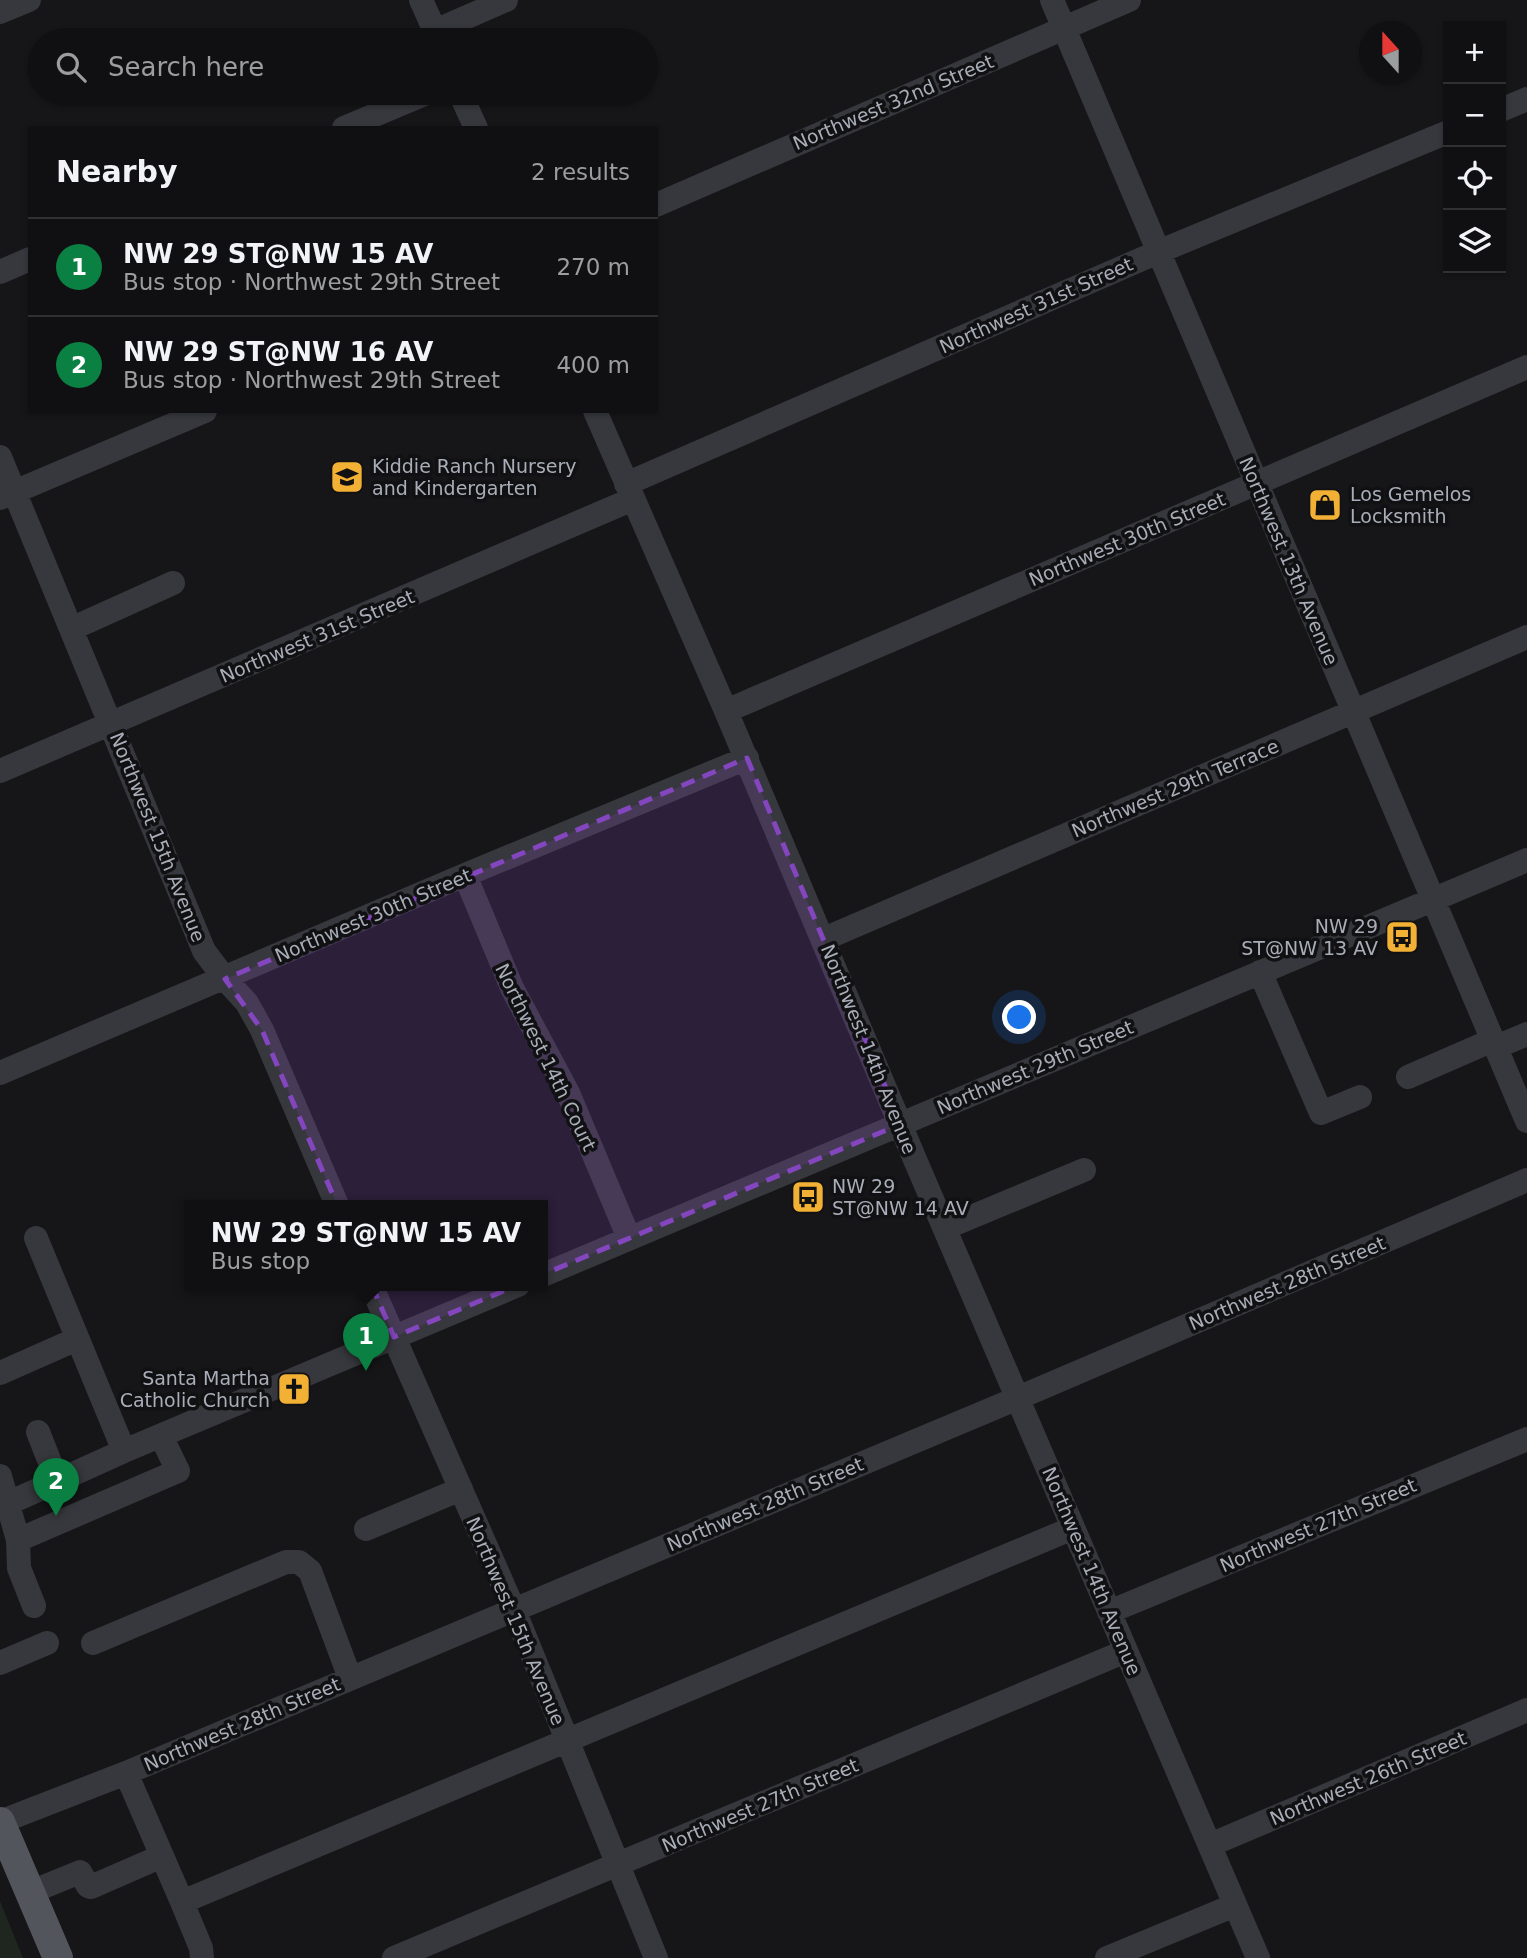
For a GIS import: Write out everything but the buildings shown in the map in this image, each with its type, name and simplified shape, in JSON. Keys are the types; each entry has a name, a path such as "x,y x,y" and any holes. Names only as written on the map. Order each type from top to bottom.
{"main road":[{"path":"0,1822 58,1958"}],"street":[{"path":"0,12 29,0"},
{"path":"421,0 433,28"},
{"path":"452,28 506,0"},
{"name":"Northwest 13th Avenue","path":"1052,0 1527,1121"},
{"name":"Northwest 32nd Street","path":"658,204 1129,0"},
{"path":"1506,108 1527,99"},
{"path":"349,126 399,105"},
{"path":"465,105 475,126"},
{"name":"Northwest 31st Street","path":"0,771 111,725 1157,252 1443,134"},
{"path":"0,272 28,260"},
{"name":"Northwest 30th Street","path":"726,711 1527,367"},
{"path":"7,496 200,413"},
{"name":"Northwest 14th Avenue","path":"596,413 747,758 1258,1958"},
{"name":"Northwest 15th Avenue","path":"0,457 7,496 71,629 204,951 247,1003 262,1030 335,1200"},
{"path":"71,629 173,583"},
{"name":"Northwest 29th Terrace","path":"824,939 1527,637"},
{"name":"Northwest 30th Street","path":"0,1073 747,758"},
{"name":"Northwest 29th Street","path":"548,1273 1527,860"},
{"name":"Northwest 14th Court","path":"465,875 512,988 568,1093 629,1238"},
{"path":"1260,972 1321,1113 1360,1097"},
{"path":"1408,1077 1494,1043 1527,1034"},
{"path":"945,1228 1084,1170"},
{"name":"Northwest 28th Street","path":"0,1822 126,1773 514,1610 1527,1180"},
{"path":"36,1238 124,1451"},
{"name":"Northwest 15th Avenue","path":"374,1291 514,1610 656,1958"},
{"path":"5,1505 124,1451 504,1291"},
{"path":"0,1373 77,1339"},
{"path":"38,1432 58,1480"},
{"path":"18,1540 178,1471 161,1436"},
{"name":"Northwest 27th Street","path":"1109,1612 1527,1439"},
{"path":"100,1462 118,1497"},
{"path":"0,1476 5,1505 18,1540 19,1568 34,1606"},
{"path":"366,1529 461,1489"},
{"path":"182,1902 1073,1528"},
{"path":"93,1643 286,1562 299,1562 310,1571 350,1678"},
{"path":"0,1663 47,1643"},
{"name":"Northwest 27th Street","path":"394,1958 1126,1651"},
{"name":"Northwest 26th Street","path":"1210,1846 1527,1710"},
{"path":"126,1773 201,1948 202,1958"},
{"path":"31,1892 80,1872 91,1887 162,1856"},
{"path":"1107,1958 1235,1905"}],"highlighted area":[{"path":"747,758 901,1124 394,1337 262,1030 225,979"}],"shaded area":[{"path":"0,1901 23,1958 0,1958"}],"place":[{"name":"Kiddie Ranch Nursery and Kindergarten","path":"347,477"},
{"name":"Los Gemelos Locksmith","path":"1325,505"},
{"name":"NW 29 ST@NW 13 AV","path":"1402,937"},
{"name":"NW 29 ST@NW 14 AV","path":"808,1197"},
{"name":"NW 29 ST@NW 15 AV","path":"366,1371"},
{"name":"Santa Martha Catholic Church","path":"294,1389"},
{"name":"NW 29 ST@NW 16 AV","path":"56,1516"}]}
